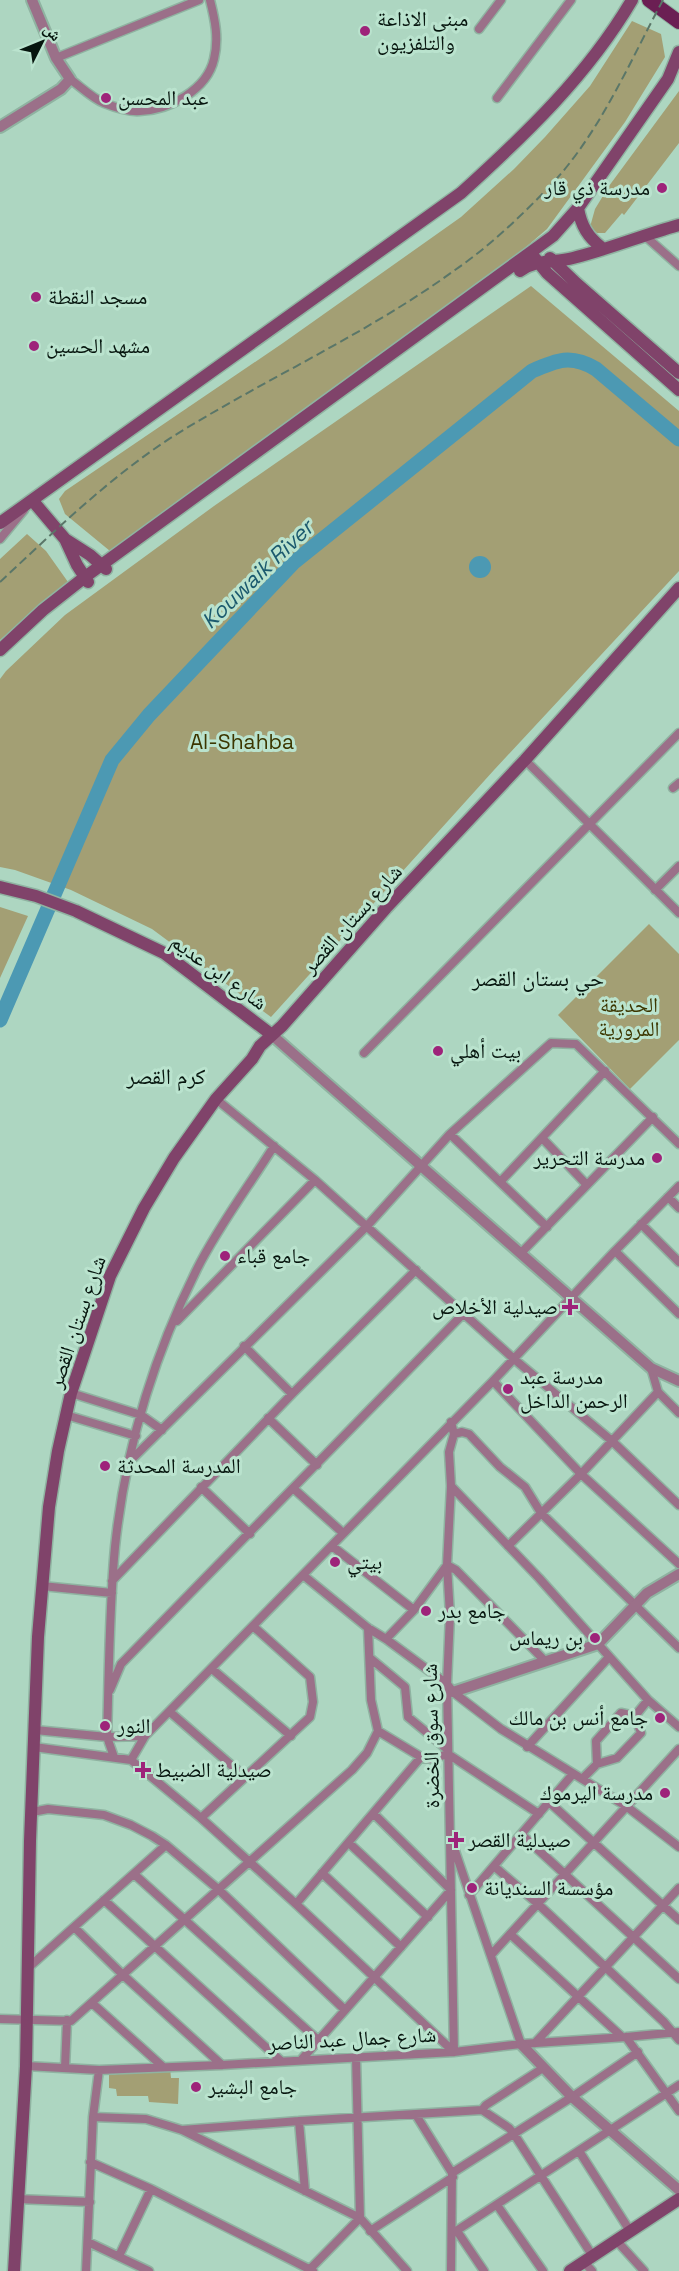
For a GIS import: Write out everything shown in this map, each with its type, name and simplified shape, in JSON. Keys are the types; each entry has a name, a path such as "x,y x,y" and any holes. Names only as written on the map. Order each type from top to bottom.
{"main road":[{"path":"0,523 461,193 524,135 576,79 610,36 632,0"},
{"path":"649,0 679,23"},
{"path":"0,650 43,610 536,255 578,208 668,79 679,52"},
{"path":"578,208 583,227 594,242 602,248"},
{"path":"555,262 679,225"},
{"path":"536,255 555,262 679,373"},
{"path":"536,255 547,273 679,390"},
{"path":"569,276 570,264 575,257"},
{"path":"33,500 65,539 86,580"},
{"path":"65,539 104,567"},
{"path":"0,658 86,580"},
{"name":"شارع بستان القصر","path":"14,2271 26,2066 34,1747 42,1586 49,1507 66,1415 110,1276 144,1208 174,1158 216,1100 386,908 525,760 678,590"},
{"name":"شارع ابن عديم","path":"0,887 36,896 76,911 164,953 272,1035"},
{"path":"570,2271 590,2263 616,2240 679,2199"}],"street":[{"path":"32,0 56,58 70,79 103,103 138,112 175,102 191,92 206,78 214,61 217,44 216,24 210,0"},
{"path":"56,58 199,0"},
{"path":"479,29 501,0"},
{"path":"497,98 571,0"},
{"path":"0,127 61,89 70,79"},
{"path":"644,235 679,266"},
{"path":"0,539 33,500"},
{"path":"364,1053 679,733"},
{"path":"525,760 679,913"},
{"path":"655,890 679,866"},
{"path":"272,1035 651,1368 679,1381"},
{"path":"130,1461 367,1226 423,1167 450,1134 551,1043 576,1044 679,1144"},
{"path":"501,1181 605,1071"},
{"path":"216,1100 315,1180 514,1359 612,1441 679,1505"},
{"path":"521,1253 653,1117"},
{"path":"450,1134 547,1227"},
{"path":"542,1138 587,1185"},
{"path":"114,1757 107,1737 112,1581 120,1511 141,1414 172,1327 198,1268 274,1146"},
{"path":"172,1327 315,1180"},
{"path":"131,1760 145,1736 493,1381 679,1186"},
{"path":"668,1197 679,1208"},
{"path":"641,1224 679,1262"},
{"path":"615,1251 679,1314"},
{"path":"112,1581 268,1418 416,1270"},
{"path":"108,1695 121,1664 464,1313"},
{"path":"244,1346 292,1394"},
{"path":"651,1368 658,1392 679,1413"},
{"path":"493,1381 581,1474 679,1564"},
{"path":"508,1546 581,1474 658,1392"},
{"path":"72,1393 141,1414 162,1430"},
{"path":"66,1415 136,1436"},
{"path":"268,1418 317,1465"},
{"name":"شارع سوق الخضرة","path":"451,1422 454,1434 449,1452 451,1486 447,1565 450,1615 448,1752 453,2052"},
{"path":"454,1434 462,1432 469,1434 500,1467 525,1487 541,1513 679,1648"},
{"path":"451,1486 648,1700 679,1728"},
{"path":"201,1487 250,1534"},
{"path":"294,1489 343,1533"},
{"path":"332,1546 414,1610"},
{"path":"386,1639 414,1610 447,1565 456,1570 544,1660"},
{"path":"450,1688 598,1644 646,1593 679,1574"},
{"path":"303,1575 501,1730 626,1806 679,1847"},
{"path":"42,1586 112,1593"},
{"path":"201,1818 291,1736 313,1711 310,1677 254,1627"},
{"path":"0,2019 71,2021 352,1770 367,1753 378,1731 371,1700 368,1628"},
{"path":"527,1747 609,1657"},
{"path":"370,1658 405,1687 408,1717 448,1752 539,1814"},
{"path":"212,1669 291,1736"},
{"path":"635,1716 648,1700"},
{"path":"170,1712 244,1777"},
{"path":"597,1764 596,1740 621,1713 635,1716"},
{"path":"583,1778 597,1764 617,1758 641,1733 635,1716"},
{"path":"35,1730 107,1737 145,1736"},
{"path":"378,1731 421,1756 431,1759 448,1752"},
{"path":"34,1747 131,1760 250,1862 453,2052"},
{"path":"491,1955 679,1749"},
{"path":"296,1904 421,1756"},
{"path":"469,1895 572,1775"},
{"path":"549,1802 679,1920"},
{"path":"32,1812 48,1809 104,1815 131,1825 166,1845 218,1889 345,2010"},
{"path":"302,2059 451,1890 374,1814"},
{"path":"522,1835 679,1979"},
{"path":"451,1839 521,2044 572,2097 679,2190"},
{"path":"349,1843 428,1917"},
{"path":"28,1968 166,1845"},
{"path":"495,1867 676,2032 679,2040"},
{"path":"134,1874 318,2040"},
{"path":"322,1874 401,1947"},
{"path":"535,2043 679,1888"},
{"path":"104,1900 281,2061"},
{"path":"74,1927 222,2065"},
{"path":"510,1934 624,2037 638,2052 679,2111"},
{"path":"92,2003 162,2066"},
{"path":"65,2068 67,2020"},
{"name":"شارع جمال عبد الناصر","path":"26,2066 99,2070 222,2065 453,2052 521,2044 676,2032"},
{"path":"370,2231 638,2052"},
{"path":"90,2162 310,2270 360,2218 356,2057"},
{"path":"482,2110 486,2105 543,2068"},
{"path":"86,2271 90,2162 99,2070"},
{"path":"455,2232 679,2085"},
{"path":"182,2130 482,2110 514,2134 541,2176 590,2263"},
{"path":"416,2115 453,2175 455,2232 451,2271"},
{"path":"93,2117 146,2119 182,2130 360,2218 407,2271"},
{"path":"299,2121 305,2191"},
{"path":"579,2151 630,2231"},
{"path":"119,2256 151,2190"},
{"path":"17,2199 90,2202"},
{"path":"497,2205 543,2271"},
{"path":"455,2232 484,2271"},
{"path":"616,2240 644,2271"},
{"path":"88,2242 149,2271"}],"green space":[{"path":"632,21 661,34 665,57 625,122 547,229 519,253 110,551 65,514 59,499 65,491 283,343 461,217 514,169 590,86"},
{"path":"679,91 679,143 624,215 622,213 605,233 597,233 590,227 595,209 609,186"},
{"name":"Al-Shahba","path":"531,286 679,411 679,571 494,770 271,1017 152,929 71,890 0,867 0,679 6,671 65,615 214,506"},
{"path":"27,534 46,551 68,582 0,640 0,559"},
{"path":"0,907 28,916 0,978"},
{"name":"الحديقة المرورية","path":"649,924 679,954 679,1040 630,1089 558,1015"},
{"path":"170,2068 171,2078 179,2078 178,2104 149,2102 148,2096 117,2096 116,2089 109,2088 109,2075"}],"water":[{"path":"476,556 484,556 491,563 491,571 484,578 476,578 469,571 469,563"}],"waterway":[{"name":"Kouwaik River","path":"0,1020 112,760 149,715 293,563 532,371 549,364 571,360 596,369 679,439"}],"railway":[{"path":"0,582 112,481 160,445 219,409 390,313 468,261 493,241 550,186 584,143 612,97 663,0"}],"place":[{"name":"مبنى الاذاعة والتلفزيون","path":"365,31"},
{"name":"عبد المحسن","path":"106,98"},
{"name":"مدرسة ذي قار","path":"662,188"},
{"name":"مسجد النقطة","path":"36,297"},
{"name":"مشهد الحسين","path":"34,346"},
{"name":"بيت أهلي","path":"438,1051"},
{"name":"مدرسة التحرير","path":"657,1158"},
{"name":"جامع قباء","path":"225,1256"},
{"name":"صيدلية اﻷخلاص","path":"570,1307"},
{"name":"مدرسة عبد الرحمن الداخل","path":"508,1389"},
{"name":"المدرسة المحدثة","path":"105,1466"},
{"name":"بيتي","path":"335,1562"},
{"name":"جامع بدر","path":"426,1611"},
{"name":"بن ريماس","path":"595,1638"},
{"name":"جامع أنس بن مالك","path":"660,1718"},
{"name":"النور","path":"105,1726"},
{"name":"صيدلية الضبيط","path":"143,1770"},
{"name":"مدرسة اليرموك","path":"665,1793"},
{"name":"صيدلية القصر","path":"456,1840"},
{"name":"مؤسسة السنديانة","path":"472,1888"},
{"name":"جامع البشير","path":"196,2087"}],"district":[{"name":"حي بستان القصر","path":"538,978"},
{"name":"كرم القصر","path":"166,1076"}]}
